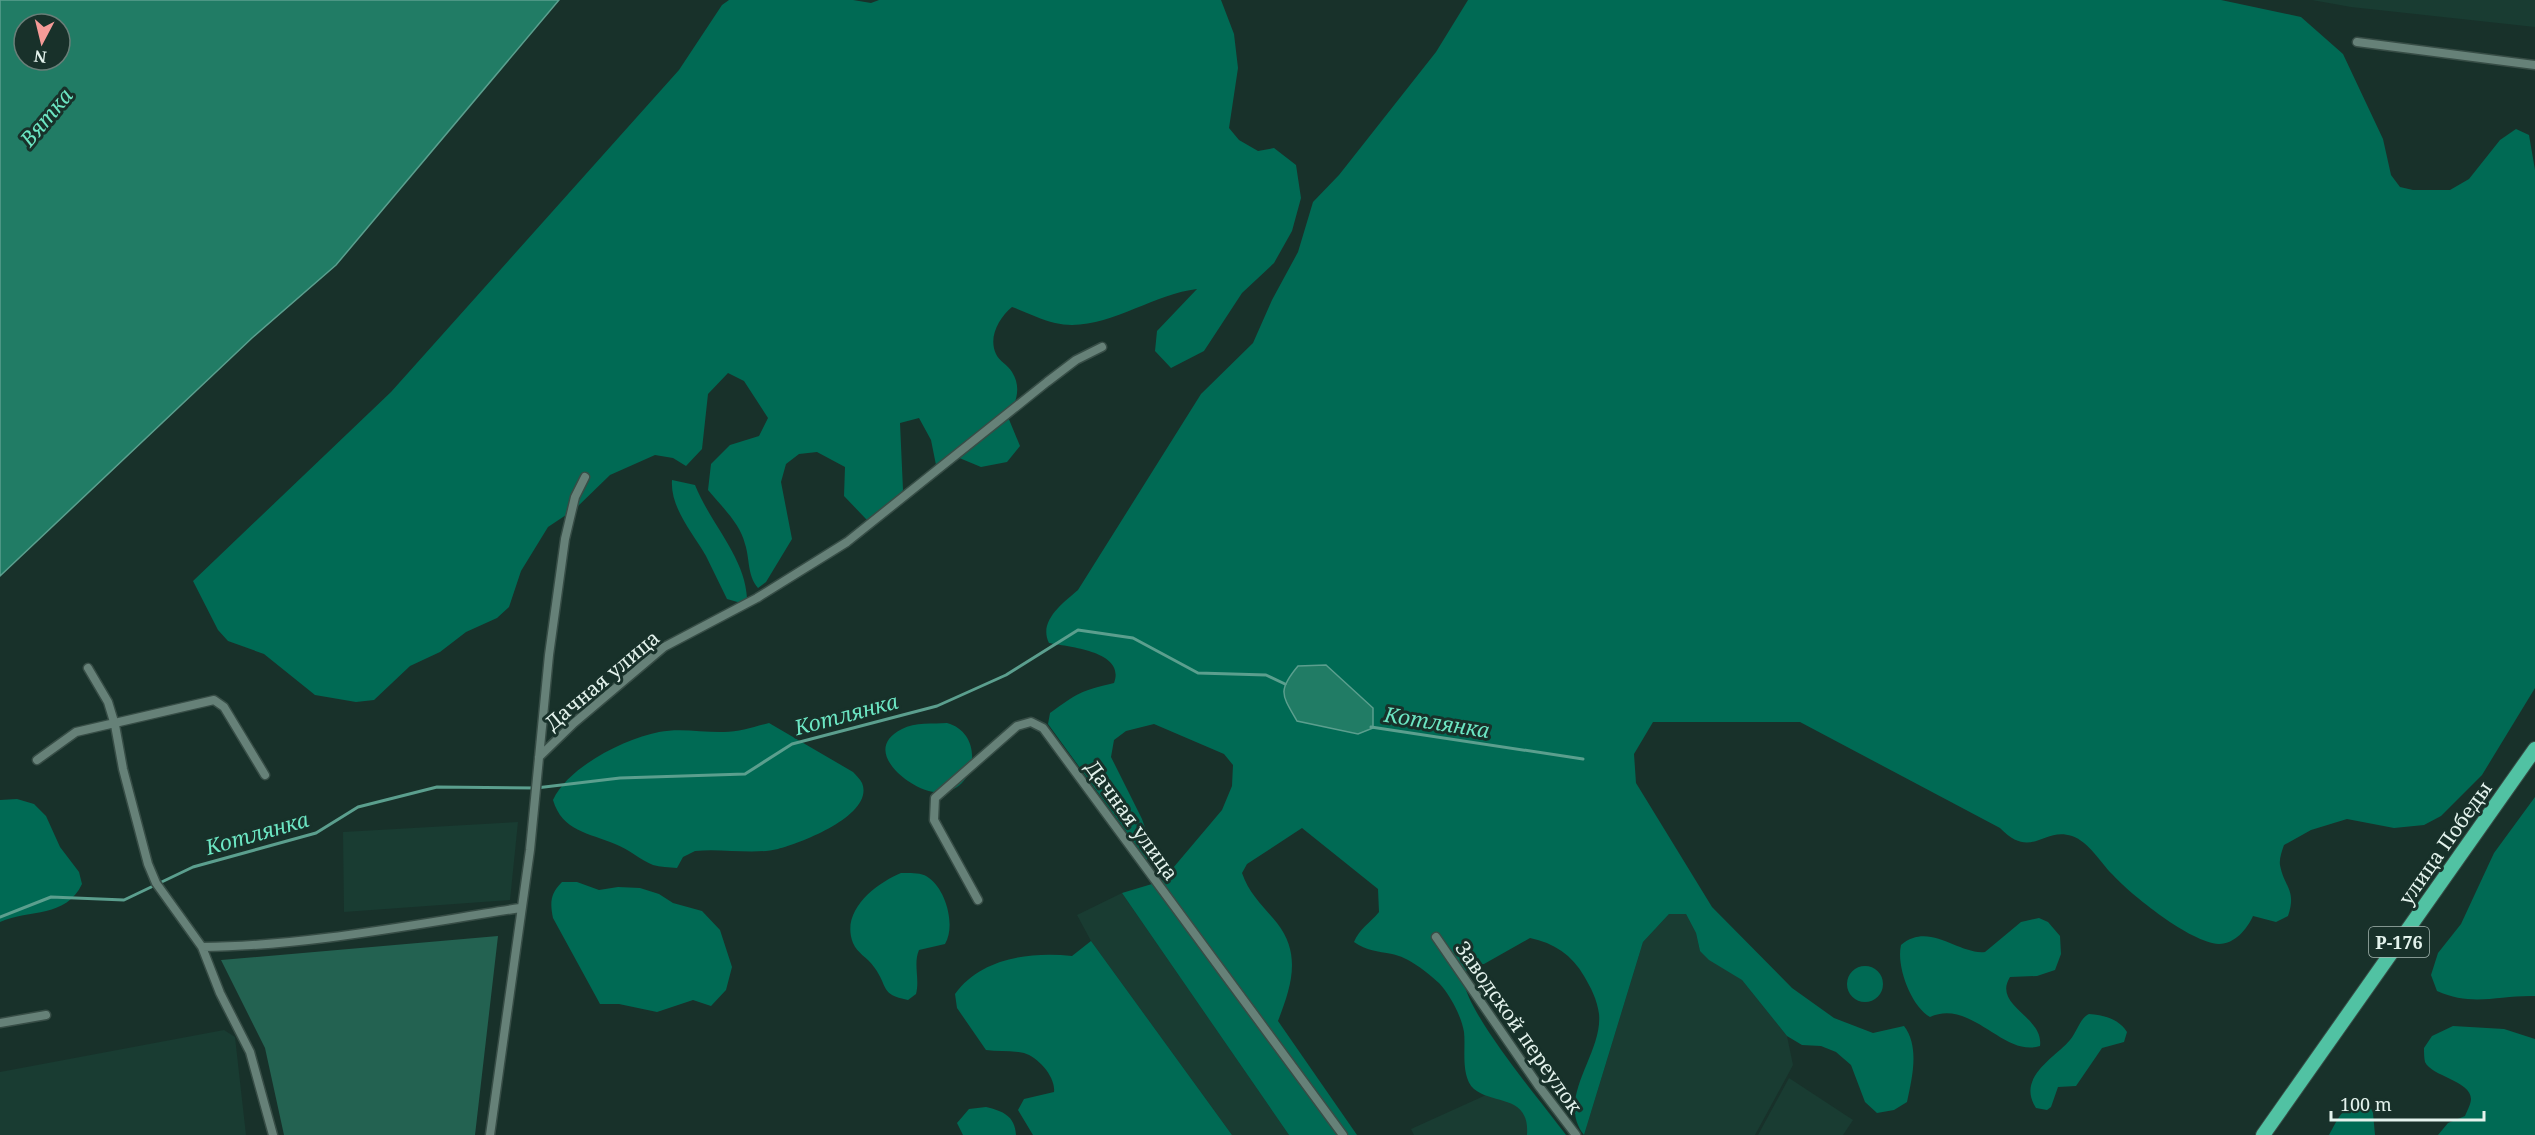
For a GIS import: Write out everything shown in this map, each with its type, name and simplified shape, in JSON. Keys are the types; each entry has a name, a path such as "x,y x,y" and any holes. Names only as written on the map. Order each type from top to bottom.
{"highway":[{"name":"улица Победы","path":"2263,1135 2535,749"}],"street":[{"path":"2356,42 2535,65"},
{"name":"Дачная улица","path":"539,757 574,723 664,647 757,598 847,542 1047,382 1076,360 1102,347"},
{"path":"490,1135 520,908 530,850 565,539 575,497 585,477"},
{"path":"88,668 108,702 115,724 123,769 148,864 156,883 202,947 220,993 250,1052 273,1135"},
{"path":"37,760 76,732 214,700 224,707 265,775"},
{"name":"Дачная улица","path":"978,900 934,820 935,798 1017,726 1031,722 1043,728 1343,1135"},
{"path":"202,947 237,947 361,932 520,908"},
{"name":"Заводской переулок","path":"1436,938 1538,1085 1576,1135"},
{"path":"0,1023 46,1015"}],"shaded area":[{"path":"729,0 853,0 871,3 879,0 1221,0 1234,34 1238,68 1229,128 1239,140 1258,151 1274,148 1296,165 1301,198 1292,231 1274,263 1242,293 1204,351 1171,368 1155,351 1157,331 1197,289 1180,292 1091,323 1073,325 1050,322 1012,307 999,322 993,341 996,354 1010,370 1017,384 1015,401 1008,417 1020,446 1007,462 981,467 957,457 937,470 931,440 919,418 900,423 903,490 885,517 876,523 866,519 844,496 845,467 817,452 799,454 786,464 781,482 792,539 766,582 758,588 752,578 743,536 730,515 708,490 711,464 730,445 759,436 768,418 744,381 728,373 708,394 702,449 686,466 673,458 655,455 610,475 575,509 548,527 521,571 509,607 497,618 466,632 440,652 410,666 374,700 356,702 315,695 264,654 228,641 218,630 193,581 391,392 679,70 722,5"},
{"path":"1468,0 2221,0 2301,17 2343,54 2383,139 2391,175 2400,187 2413,190 2450,190 2469,179 2500,140 2516,129 2529,135 2535,170 2535,688 2482,775 2441,816 2424,825 2394,828 2347,819 2311,830 2284,845 2280,863 2291,900 2288,916 2276,922 2253,916 2240,935 2219,944 2193,936 2162,917 2121,883 2089,847 2078,839 2062,834 2037,841 2021,842 2000,828 1800,722 1653,722 1634,754 1636,783 1712,907 1792,988 1834,1018 1873,1033 1904,1026 1912,1043 1913,1053 1907,1102 1894,1110 1877,1113 1865,1102 1851,1065 1836,1052 1821,1046 1802,1045 1787,1036 1742,980 1709,960 1700,951 1696,933 1686,914 1669,914 1643,942 1584,1135 1576,1121 1575,1106 1577,1091 1594,1045 1599,1014 1587,980 1574,962 1562,951 1530,938 1484,964 1469,965 1464,982 1479,1016 1508,1059 1566,1135 1527,1135 1523,1113 1517,1107 1482,1094 1470,1083 1464,1062 1463,1026 1447,993 1439,983 1404,958 1368,949 1354,942 1379,912 1378,889 1302,828 1247,864 1242,873 1253,894 1285,935 1290,947 1292,971 1287,996 1278,1021 1357,1135 1289,1135 1122,893 1162,881 1222,810 1232,786 1233,765 1224,754 1154,724 1126,731 1114,740 1111,757 1142,819 1151,845 1147,860 1048,724 1050,713 1074,697 1114,683 1115,672 1112,664 1093,652 1049,643 1046,635 1047,627 1054,613 1078,590 1201,394 1253,343 1272,300 1298,252 1313,202 1339,175 1436,52"},
{"path":"2312,0 2535,0 2535,27 2351,7"},
{"path":"672,480 695,485 734,554 745,583 747,598 741,603 727,599 706,556 678,510 672,490"},
{"path":"769,723 853,772 862,783 863,795 858,806 847,816 834,826 789,846 768,851 695,851 683,857 677,868 656,866 620,846 570,825 557,810 553,800 560,788 584,766 630,741 659,732 682,730 726,732"},
{"path":"947,723 962,731 970,743 972,758 969,773 960,785 947,791 929,791 908,781 894,769 886,755 885,748 887,741 902,729 918,724"},
{"path":"2535,797 2535,996 2474,999 2450,996 2437,991 2431,975 2438,953 2461,924 2494,853"},
{"path":"17,799 34,804 46,816 60,847 79,872 82,884 75,895 57,908 0,922 0,800"},
{"path":"518,822 510,900 344,912 343,832"},
{"path":"901,873 923,875 935,884 948,909 950,928 945,944 919,950 916,994 908,1000 888,992 874,967 855,947 850,931 856,909 863,899"},
{"path":"562,882 577,882 599,890 618,887 640,888 659,894 673,903 702,911 720,930 732,967 726,990 711,1006 693,1000 657,1012 619,1004 600,1004 553,918 552,899"},
{"path":"1122,893 1289,1135 1232,1135 1091,941 1077,915"},
{"path":"1669,914 1686,914 1696,933 1700,951 1742,980 1787,1036 1793,1065 1755,1135 1584,1135 1643,942"},
{"path":"2039,918 2048,922 2060,936 2061,954 2055,970 2037,976 2010,977 2006,987 2013,1004 2034,1027 2039,1036 2040,1046 2027,1047 2013,1044 1959,1015 1945,1013 1930,1017 1923,1012 1911,995 1901,964 1901,945 1923,936 1933,937 1975,952 1985,952 2021,922"},
{"path":"498,936 475,1135 284,1135 265,1048 221,960"},
{"path":"1091,941 1232,1135 1033,1135 1018,1110 1024,1099 1054,1092 1049,1074 1035,1059 1024,1053 986,1050 957,1008 955,994 979,972 993,965 1040,955 1072,956"},
{"path":"1865,966 1878,971 1883,984 1878,997 1865,1002 1852,997 1847,984 1852,971"},
{"path":"2089,1014 2106,1017 2120,1024 2127,1032 2124,1042 2102,1048 2076,1086 2058,1087 2051,1107 2047,1110 2036,1108 2031,1097 2034,1078 2047,1061 2070,1040 2083,1019"},
{"path":"2453,1026 2504,1029 2535,1039 2535,1135 2438,1135 2448,1123 2465,1116 2471,1101 2465,1088 2435,1071 2425,1062 2424,1048 2432,1036"},
{"path":"224,1030 235,1037 246,1135 0,1135 0,1072"},
{"path":"1789,1078 1853,1120 1843,1135 1758,1135"},
{"path":"1517,1081 1559,1135 1414,1135 1411,1129"},
{"path":"2360,1102 2369,1104 2373,1113 2375,1135 2329,1135 2344,1111"},
{"path":"986,1107 1007,1115 1013,1123 1016,1135 963,1135 957,1123 969,1109"}],"water":[{"name":"Вятка","path":"0,0 559,0 336,265 252,338 0,576"},
{"path":"1326,665 1373,708 1373,728 1358,734 1297,721 1285,699 1284,688 1287,681 1298,666"}],"waterway":[{"name":"Котлянка","path":"0,917 51,897 124,900 193,867 316,833 358,807 437,787 536,788 620,778 745,774 792,744 937,706 1006,675 1078,630 1133,638 1198,673 1266,675 1285,684"},
{"name":"Котлянка","path":"1371,727 1583,759"}]}
